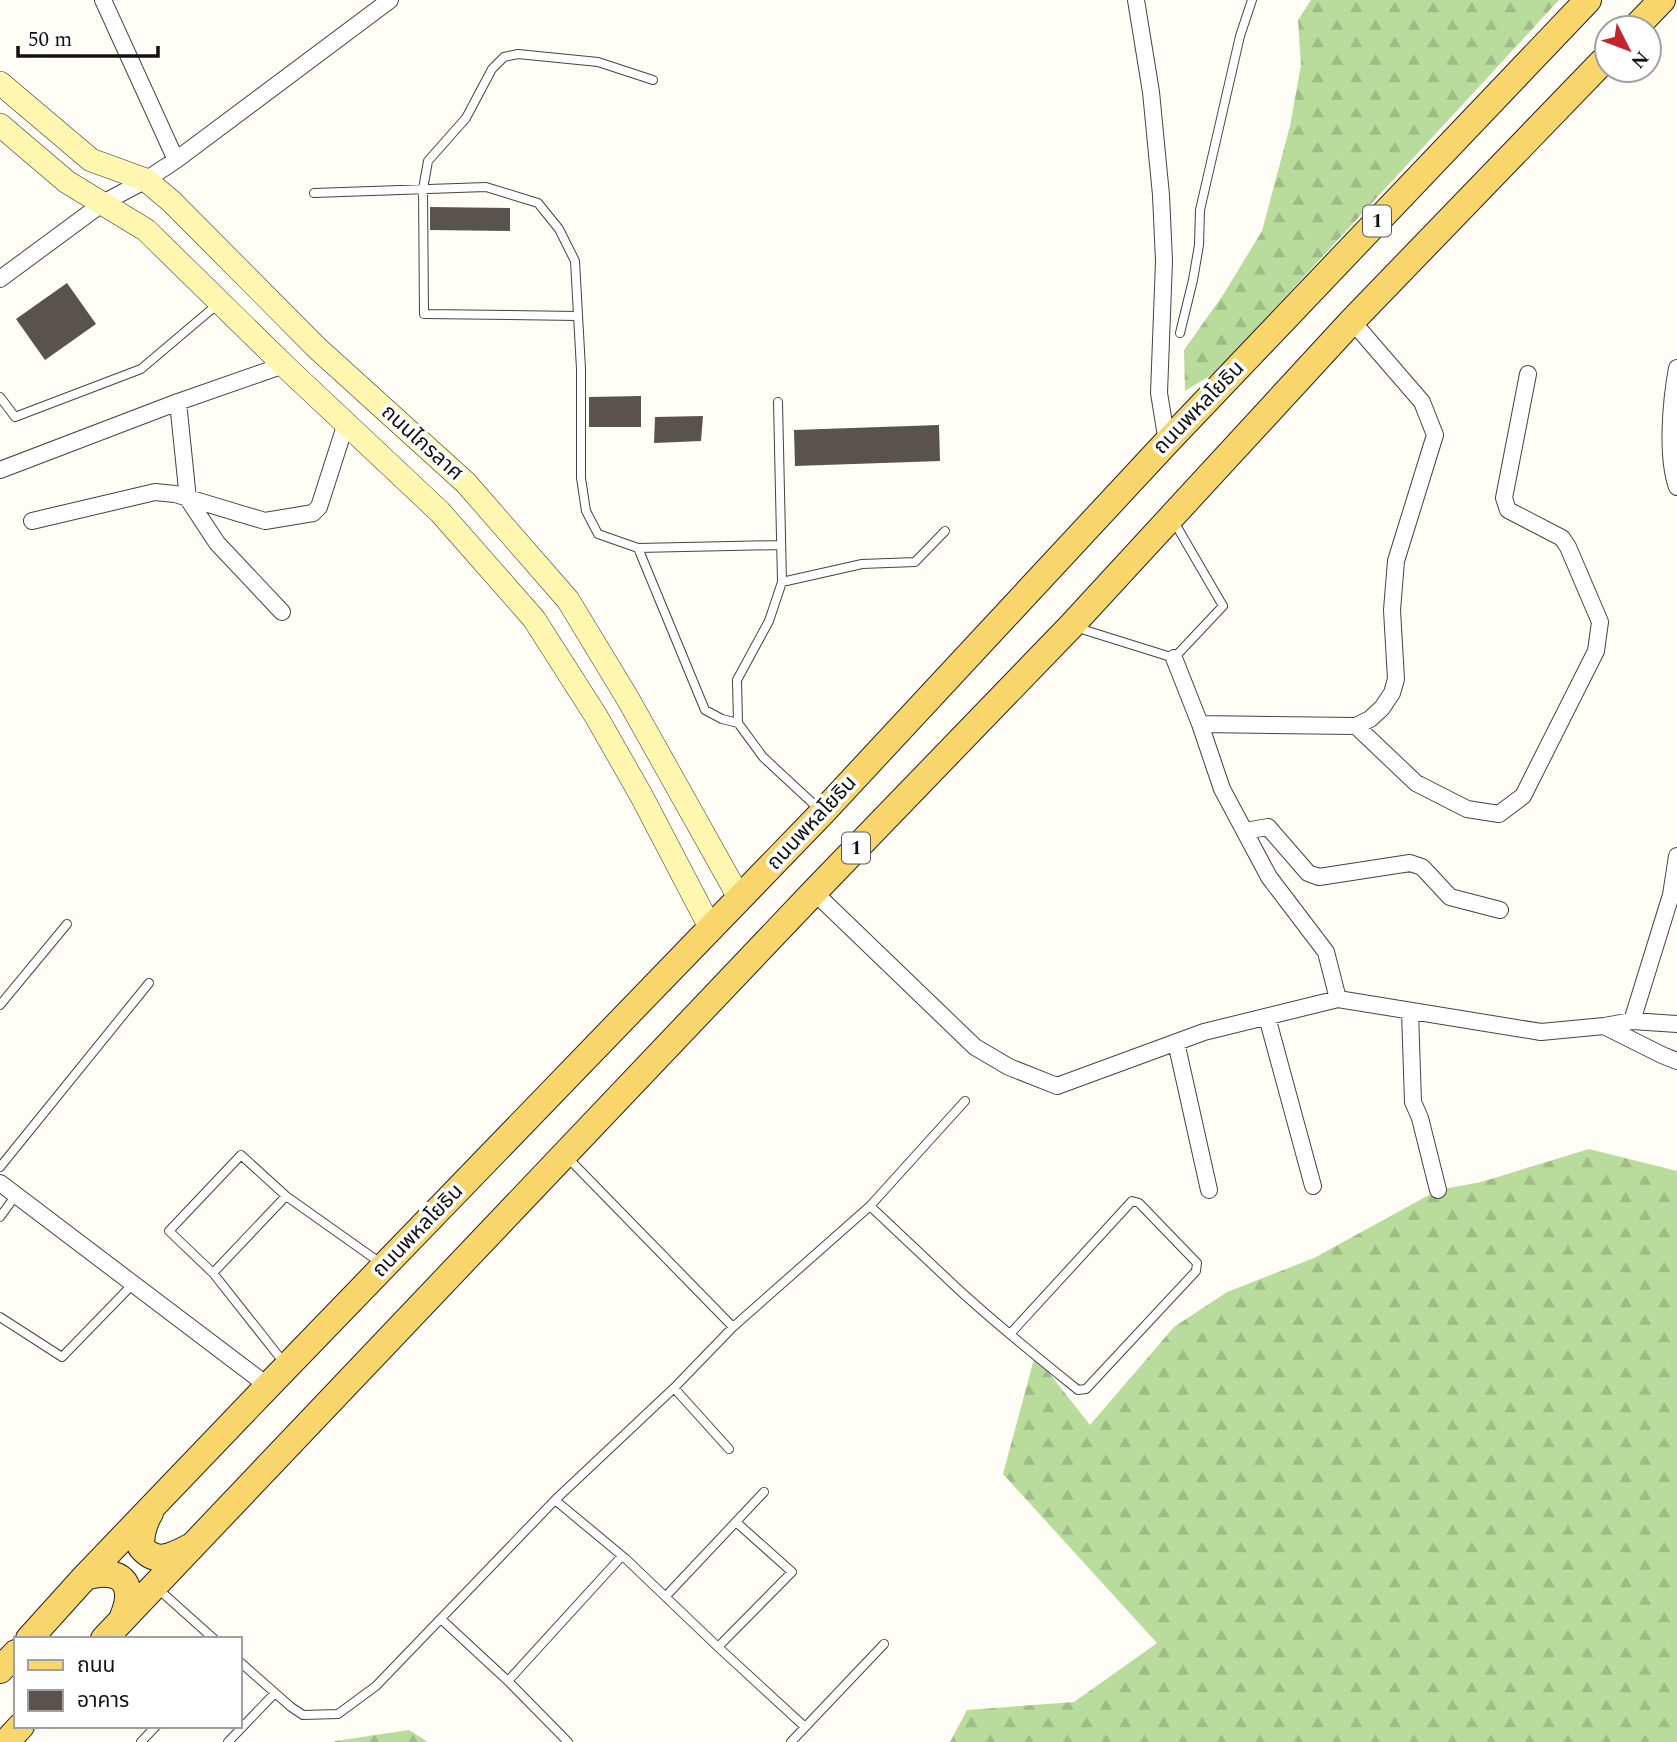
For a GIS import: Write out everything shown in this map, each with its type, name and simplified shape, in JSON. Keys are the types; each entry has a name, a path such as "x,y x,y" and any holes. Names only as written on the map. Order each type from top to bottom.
{"main road":[{"name":"ถนนพหลโยธิน","path":"31,1637 287,1366 822,813 1167,442 1588,0"},
{"path":"1648,14 1662,0"},
{"name":"1","path":"106,1637 814,892 1071,626 1352,321 1593,71"},
{"name":"ถนนไกรลาศ","path":"0,83 91,160 146,180 173,202 317,348 466,483 568,600 628,699 740,899"},
{"name":"ถนนไกรลาศ","path":"0,125 67,182 146,230 440,512 534,619 596,716 711,929"},
{"path":"152,1508 142,1531 141,1547 146,1553 156,1558 167,1557 194,1545"},
{"path":"85,1577 110,1573 125,1582 128,1600 122,1619"},
{"path":"0,1670 14,1655"},
{"path":"6,1742 19,1728"}],"street":[{"path":"103,0 176,160"},
{"path":"0,279 103,203 176,160 390,0"},
{"path":"1136,0 1151,92 1161,195 1164,261 1159,393 1167,442"},
{"path":"1200,724 1356,726 1370,719 1382,708 1392,693 1396,679 1392,610 1396,561 1436,435 1422,402 1352,321"},
{"path":"0,470 284,365"},
{"path":"1677,368 1670,432 1677,487"},
{"path":"1356,726 1416,783 1467,809 1499,814 1523,796 1571,704 1596,651 1600,622 1562,538 1508,510 1504,498 1528,374"},
{"path":"178,402 188,499 217,543 282,611"},
{"path":"32,521 155,492 175,494 264,521 313,513 319,507 346,423"},
{"path":"1174,658 1222,789 1269,877 1326,952 1338,999"},
{"path":"1245,831 1268,827 1308,873 1319,877 1410,863 1422,867 1450,897 1500,910"},
{"path":"1632,1021 1674,895 1677,856"},
{"path":"814,892 975,1047 1009,1067 1057,1086 1204,1031 1338,999 1541,1032 1632,1021 1677,1024"},
{"path":"1410,1012 1413,1102 1420,1118 1438,1191"},
{"path":"1267,1017 1313,1186"},
{"path":"1604,1026 1677,1061"},
{"path":"1176,1042 1209,1189"},
{"path":"0,1182 268,1386"}],"lane":[{"path":"1180,332 1199,245 1200,210 1240,36 1252,0"},
{"path":"578,316 424,314 423,189 428,161 467,118 492,69 504,57 518,54 598,62 653,80"},
{"path":"314,193 486,187 538,202 559,229 575,261 581,369 581,478 586,512 597,534 638,548 781,545"},
{"path":"0,397 15,417 141,369 220,302"},
{"path":"778,401 782,582 769,621 737,680 738,723 762,757 822,813"},
{"path":"1071,626 1174,658 1223,606 1172,518"},
{"path":"782,582 862,564 915,562 944,531"},
{"path":"638,548 705,710 722,719 738,723"},
{"path":"0,1005 67,924"},
{"path":"0,1167 149,983"},
{"path":"242,1664 303,1715 338,1714 376,1686 555,1500 674,1388 733,1327 870,1206 965,1101"},
{"path":"564,1154 733,1327"},
{"path":"287,1366 213,1273 169,1231 241,1155 286,1196 384,1266"},
{"path":"0,1217 16,1195"},
{"path":"213,1273 286,1196"},
{"path":"870,1206 959,1290 1010,1334 1078,1390 1086,1389 1196,1270 1198,1263 1139,1203 1132,1201 1010,1334"},
{"path":"0,1317 62,1357 133,1284"},
{"path":"674,1388 729,1449"},
{"path":"666,1597 764,1492"},
{"path":"555,1500 622,1556 805,1727"},
{"path":"718,1647 792,1572 736,1522"},
{"path":"508,1681 622,1556"},
{"path":"155,1586 212,1637"},
{"path":"441,1619 568,1742"},
{"path":"791,1742 884,1644"},
{"path":"242,1727 275,1693"},
{"path":"141,1742 154,1728"},
{"path":"228,1742 241,1728"}],"green space":[{"path":"1311,0 1559,0 1216,372 1185,391 1184,350 1223,295 1262,231 1290,126 1301,65 1298,20"},
{"path":"1589,1149 1677,1171 1677,1742 950,1742 967,1710 1074,1702 1157,1643 1003,1474 1035,1355 1090,1425 1174,1327 1227,1292 1314,1258 1438,1190 1481,1182"},
{"path":"409,1730 428,1742 334,1742 335,1741"}],"building":[{"path":"430,207 510,208 510,231 430,230"},
{"path":"67,283 96,324 45,360 16,319"},
{"path":"641,396 641,427 589,427 589,397"},
{"path":"703,416 701,441 654,443 655,417"},
{"path":"939,425 940,461 795,466 794,430"}]}
